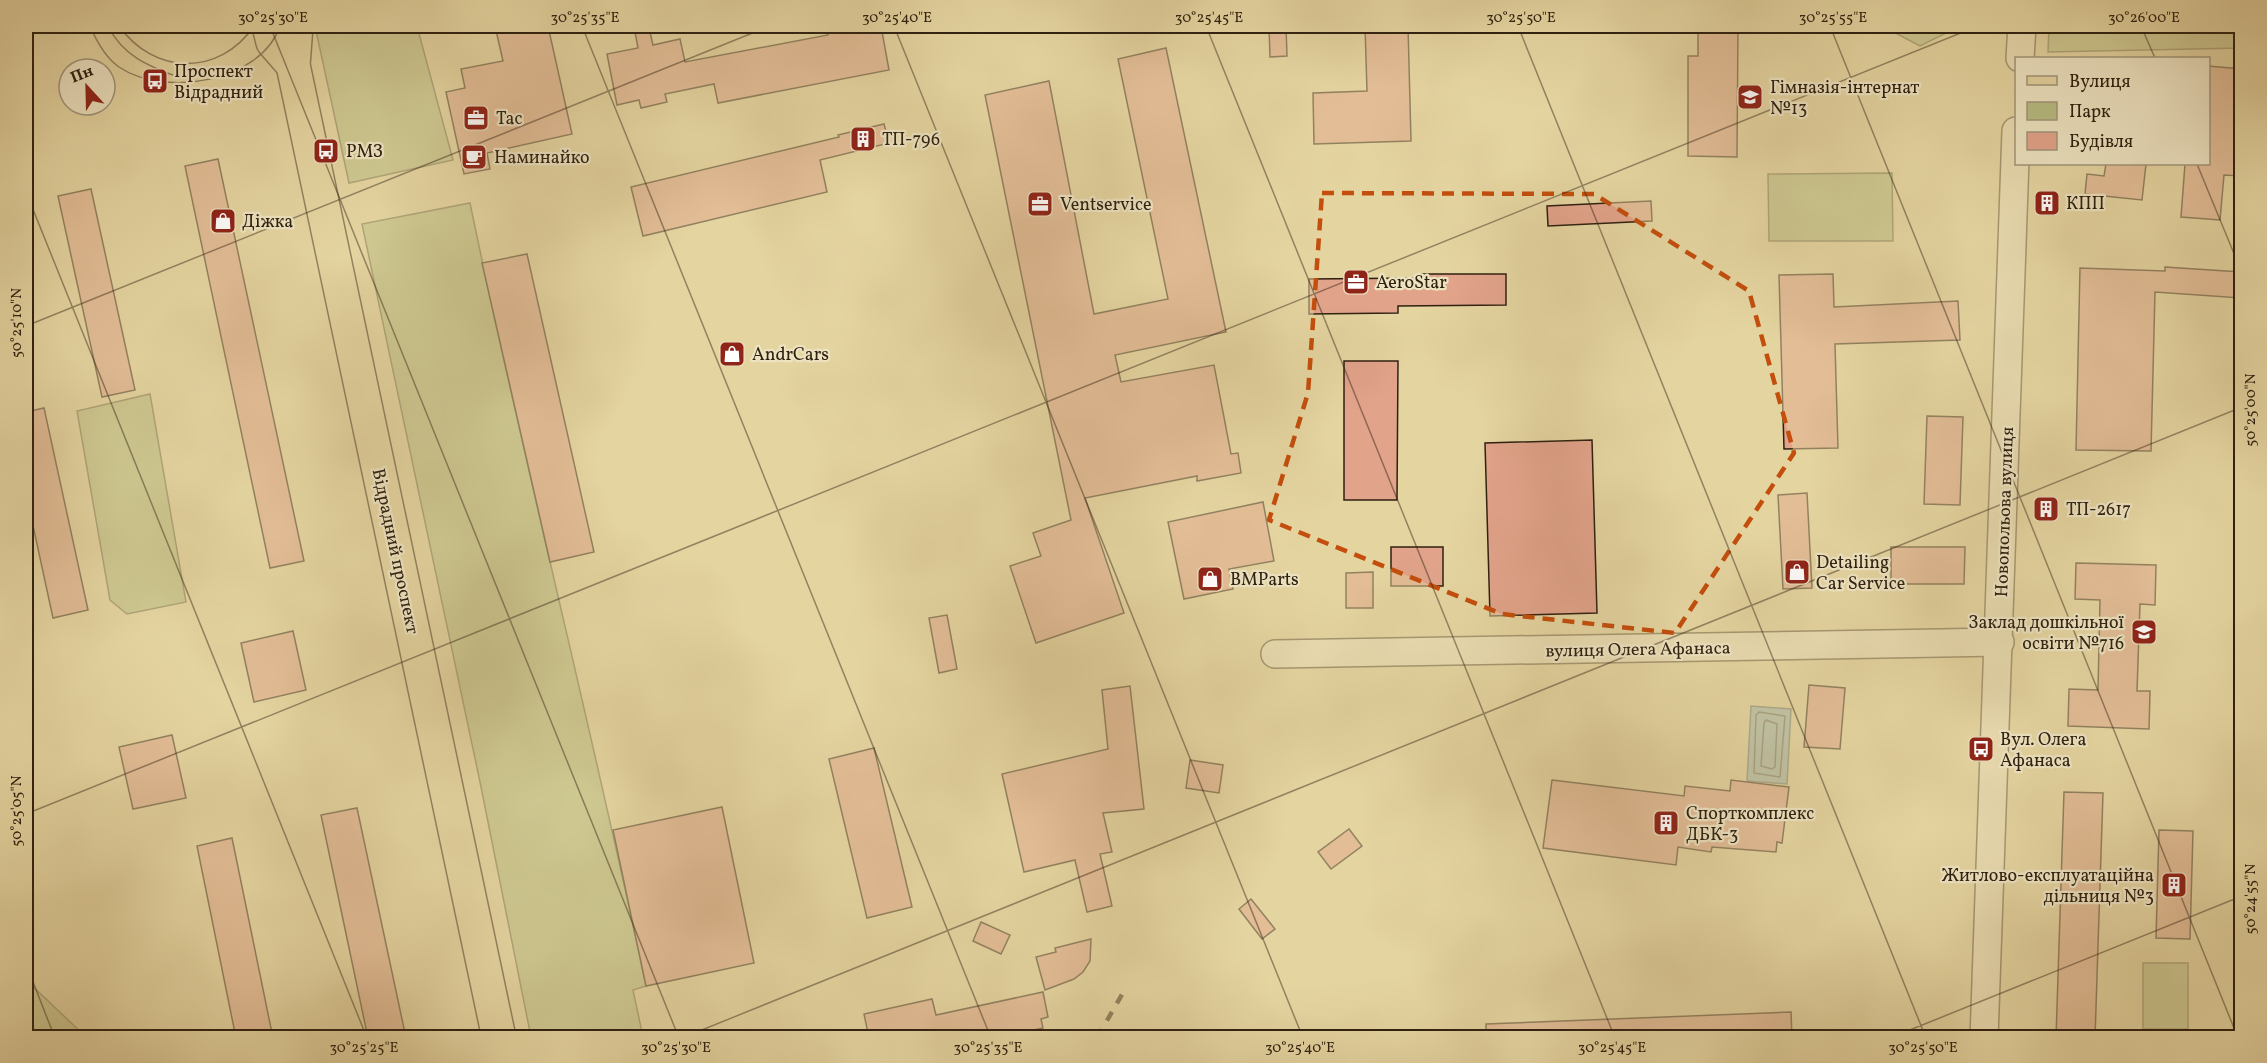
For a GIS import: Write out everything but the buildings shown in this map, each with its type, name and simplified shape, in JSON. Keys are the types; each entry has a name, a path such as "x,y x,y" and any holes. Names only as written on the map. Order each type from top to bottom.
{"main road":[{"name":"Відрадний проспект","path":"269,26 273,42 293,65"},
{"name":"Відрадний проспект","path":"296,26 293,65 499,1038"}],"street":[{"path":"2020,57 2022,26"},
{"name":"Новопольова вулиця","path":"1984,1038 2000,642 2015,163"},
{"name":"вулиця Олега Афанаса","path":"1275,654 2000,642"}],"highlighted area":[{"path":"1322,193 1594,194 1749,291 1794,453 1675,633 1502,614 1269,520 1308,393"}],"green space":[{"path":"315,26 417,26 453,160 349,183"},
{"path":"1882,26 1987,26 1979,32 1952,30 1920,46"},
{"path":"2049,26 2241,26 2241,48 2048,52"},
{"path":"1892,173 1893,241 1769,241 1768,174"},
{"path":"470,203 646,986 633,990 643,1037 531,1037 480,782 362,224"},
{"path":"150,394 186,602 127,614 110,600 77,411"},
{"path":"2143,963 2188,963 2188,1029 2143,1029"},
{"path":"26,980 86,1037 26,1037"}],"water":[{"path":"1751,706 1791,709 1787,784 1747,781"}],"tram line":[{"path":"90,26 102,48 119,67 138,76 161,82 210,79 233,72 253,60 270,45 280,26"},
{"path":"108,26 121,45 137,59 178,77"},
{"path":"119,26 133,42 150,54 168,61 186,64 205,61 223,54 240,43 254,26"}],"railway":[{"path":"1097,1038 1124,991"}],"place":[{"name":"Проспект Відрадний","path":"155,81"},
{"name":"Гімназія-інтернат №13","path":"1750,97"},
{"name":"Тас","path":"476,118"},
{"name":"ТП-796","path":"863,139"},
{"name":"РМЗ","path":"326,151"},
{"name":"Наминайко","path":"474,157"},
{"name":"КПП","path":"2047,203"},
{"name":"Ventservice","path":"1040,204"},
{"name":"Діжка","path":"223,221"},
{"name":"AeroStar","path":"1356,282"},
{"name":"AndrCars","path":"732,354"},
{"name":"ТП-2617","path":"2046,509"},
{"name":"Detailing Car Service","path":"1797,572"},
{"name":"BMParts","path":"1210,579"},
{"name":"Заклад дошкільної освіти №716","path":"2144,632"},
{"name":"Вул. Олега Афанаса","path":"1981,749"},
{"name":"Спорткомплекс ДБК-3","path":"1666,823"},
{"name":"Житлово-експлуатаційна дільниця №3","path":"2174,885"}]}
